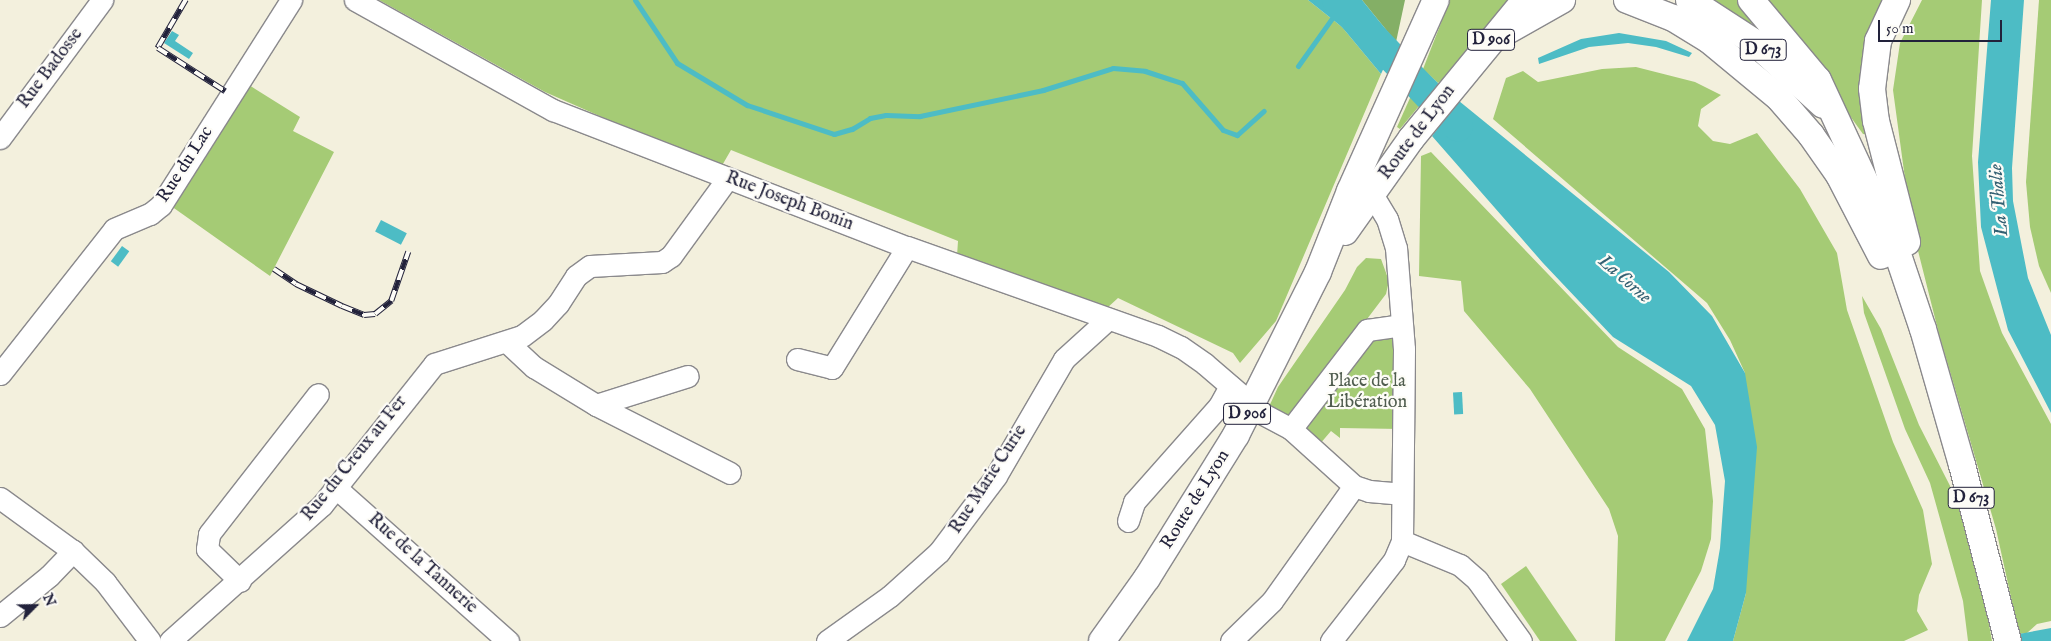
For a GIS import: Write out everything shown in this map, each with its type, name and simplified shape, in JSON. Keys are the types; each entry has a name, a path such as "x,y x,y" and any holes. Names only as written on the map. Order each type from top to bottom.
{"main road":[{"path":"1361,192 1358,156 1426,0"},
{"name":"Route de Lyon","path":"1102,641 1152,571 1231,443 1361,192 1382,118 1436,0"},
{"name":"Route de Lyon","path":"1361,192 1411,139 1525,0"},
{"path":"1483,50 1516,26 1562,0"},
{"path":"1627,0 1673,18 1709,40 1779,98 1811,135 1865,222 1941,391"},
{"name":"D 673","path":"1689,0 1754,42 1805,92 1829,110"},
{"name":"D 673","path":"1751,0 1818,80 1829,110 1866,178 1911,290 1941,391 2000,605 2008,641"},
{"path":"1897,0 1878,41 1872,90 1876,121 1907,241 1911,290"}],"street":[{"name":"Rue Badosse","path":"0,138 102,0"},
{"name":"Rue du Lac","path":"0,374 114,229 150,214 161,205 291,0"},
{"name":"Rue Joseph Bonin","path":"355,0 553,110 727,179 907,247 1182,347 1235,390 1134,502 1128,521"},
{"name":"Rue du Creux au Fer","path":"170,641 300,526 336,486 434,364 454,355 522,336 543,320 558,304 576,276 590,266 662,262 672,256 727,179"},
{"path":"1331,641 1394,560 1402,540 1404,349 1396,248 1387,219 1361,192"},
{"path":"797,359 832,368 907,247"},
{"name":"Rue Marie Curie","path":"827,641 890,596 939,552 996,476 1064,359 1107,320"},
{"path":"1291,429 1367,330 1401,325"},
{"path":"506,342 534,367 596,405 730,473"},
{"path":"596,405 688,376"},
{"path":"240,581 207,549 209,534 318,394"},
{"path":"1263,414 1291,429 1354,486 1369,491 1402,494"},
{"name":"Rue de la Tannerie","path":"336,486 508,641"},
{"path":"1231,641 1272,601 1354,486"},
{"path":"0,498 73,551 105,582 150,641"},
{"path":"1402,540 1460,565 1477,580 1521,641"},
{"path":"0,616 49,576 73,551"}],"green space":[{"path":"379,0 1308,0 1342,27 1381,74 1276,321 1240,363 1233,353 1118,298 1106,309 957,256 958,241 731,150 720,169 545,92"},
{"path":"1362,0 1405,0 1396,42"},
{"path":"1450,0 1513,0 1451,74 1438,83 1423,69"},
{"path":"1709,0 1740,0 1754,20 1749,27"},
{"path":"1766,0 1889,0 1871,135 1863,134"},
{"path":"1922,0 1982,0 1972,156 1980,271 2002,333 2051,424 2051,621 2037,624 2027,633 2019,634 1996,529 1939,334 1911,223 1893,90 1900,43"},
{"path":"2039,0 2051,0 2051,293 2039,266 2030,227 2026,182"},
{"path":"1636,67 1695,82 1721,95 1701,109 1698,126 1713,141 1730,144 1757,133 1800,189 1837,253 1847,310 1893,442 1923,510 1932,564 1919,595 1917,611 1928,630 1904,641 1733,641 1746,593 1745,373 1730,340 1707,303 1493,119 1506,78 1523,71 1538,82 1602,69"},
{"path":"249,85 300,117 293,131 334,152 270,276 171,206"},
{"path":"1414,89 1424,100 1400,129 1397,127"},
{"path":"1431,152 1618,347 1682,389 1705,429 1713,501 1711,539 1701,571 1665,641 1615,641 1618,536 1609,509 1530,389 1464,311 1461,281 1419,276 1421,156"},
{"path":"1366,258 1381,259 1389,281 1386,294 1289,422 1267,411 1278,387 1345,290 1357,267"},
{"path":"1862,296 1881,329 1919,425 1972,529 1992,641 1968,641 1963,601 1930,483 1905,429 1864,313"},
{"name":"Place de la Libération","path":"1373,332 1392,332 1400,429 1340,428 1340,438 1331,431 1319,445 1302,428"},
{"path":"1526,566 1577,641 1540,641 1501,584"}],"water":[{"path":"1308,0 1362,0 1396,42 1381,74 1342,27"},
{"name":"La Thalie","path":"1991,0 2024,0 2012,168 2013,201 2028,278 2051,335 2051,413 2008,330 1981,227 1978,162"},
{"path":"172,31 179,35 175,41 193,53 189,59 164,43"},
{"path":"1619,33 1666,41 1692,53 1689,57 1656,47 1628,43 1589,47 1539,64 1538,58 1581,39"},
{"path":"1423,69 1438,83 1424,100 1414,89"},
{"path":"1459,101 1669,272 1712,316 1745,373 1757,447 1746,593 1733,641 1687,641 1713,589 1720,548 1725,481 1715,425 1691,386 1613,337 1543,263 1432,136"},
{"path":"381,220 407,233 401,245 375,232"},
{"path":"122,246 129,251 118,267 111,261"},
{"path":"1453,392 1462,392 1463,414 1454,414"},
{"path":"2051,628 2051,641 2021,641 2019,634"}],"waterway":[{"path":"635,0 677,63 747,105 834,134 852,129 870,118 886,115 920,116 1043,90 1113,68 1145,71 1182,83 1223,130 1237,135 1264,111"},
{"name":"La Corne","path":"1337,0 1458,126"},
{"path":"1298,66 1335,14"}],"railway":[{"path":"186,0 158,48 225,91"},
{"path":"274,269 296,284 342,306 364,315 375,314 391,301 408,252"}]}
